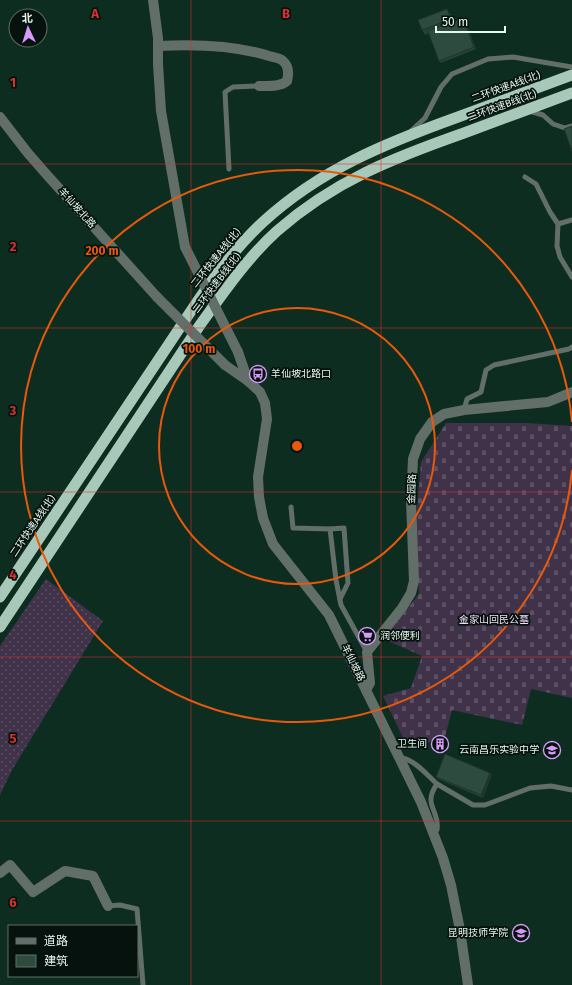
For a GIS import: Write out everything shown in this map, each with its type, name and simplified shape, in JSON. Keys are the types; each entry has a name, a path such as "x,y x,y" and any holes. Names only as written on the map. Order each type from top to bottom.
{"highway":[{"name":"二环快速A线(北)","path":"0,598 189,314 220,270 245,240 280,207 309,186 370,151 403,137 572,75"},
{"name":"二环快速B线(北)","path":"0,627 200,325 231,281 260,247 291,219 316,201 344,183 367,171 410,152 572,93"}],"street":[{"path":"153,0 159,46 158,64 161,111 185,247 238,352 248,381"},
{"path":"159,46 179,45 218,47 254,52 282,60 287,66 288,71 287,80 284,84 277,86 259,86"},
{"name":"羊仙坡北路","path":"1,122 157,297 225,366"},
{"name":"羊仙坡路","path":"225,366 248,381 260,392 265,403 266,419 258,477 259,497 263,518 273,544 329,615 421,802 451,885 460,930 468,985"},
{"name":"金园路","path":"367,652 402,608 411,593 414,581 411,493 413,460 420,439 432,422 444,414 464,410 548,402 572,392"},
{"path":"366,690 370,683 367,652"},
{"path":"0,873 10,865 33,892 65,871 93,876 108,906"}],"lane":[{"path":"403,137 425,118 441,87 452,74 488,59 513,57 572,67"},
{"path":"229,169 225,92 233,87 259,86"},
{"path":"520,112 532,111 543,115 553,124 565,128 572,126"},
{"path":"525,177 536,184 550,212 558,224 557,246 560,257 572,277"},
{"path":"558,224 572,220"},
{"path":"464,410 468,399 481,392 486,370 494,365 570,349 572,347"},
{"path":"291,507 293,528 344,528 348,583 340,599"},
{"path":"330,529 336,580 341,604 367,652"},
{"path":"399,758 406,758 413,762 437,784 473,805 485,805 530,788 551,786 572,790"},
{"path":"433,832 437,830 438,823 430,800 430,793 437,784"},
{"path":"108,906 120,905 137,909 142,985"}],"green space":[{"name":"金家山回民公墓","path":"446,423 526,423 572,426 572,698 531,689 522,725 452,710 444,741 435,740 412,749 405,742 383,696 411,688 422,656 384,639 419,594 416,523 421,462"},
{"path":"46,579 103,621 12,770 0,795 0,646"}],"building":[{"path":"447,9 451,19 422,30 418,20"},
{"path":"463,18 474,47 439,61 428,31"},
{"path":"572,126 572,151 564,129"},
{"path":"434,736 442,736 442,746 434,746"},
{"path":"445,754 490,773 481,795 436,777"}],"place":[{"name":"羊仙坡北路口","path":"258,374"},
{"name":"润邻便利","path":"367,636"},
{"name":"卫生间","path":"440,744"},
{"name":"云南昌乐实验中学","path":"552,750"},
{"name":"昆明技师学院","path":"521,933"}]}
